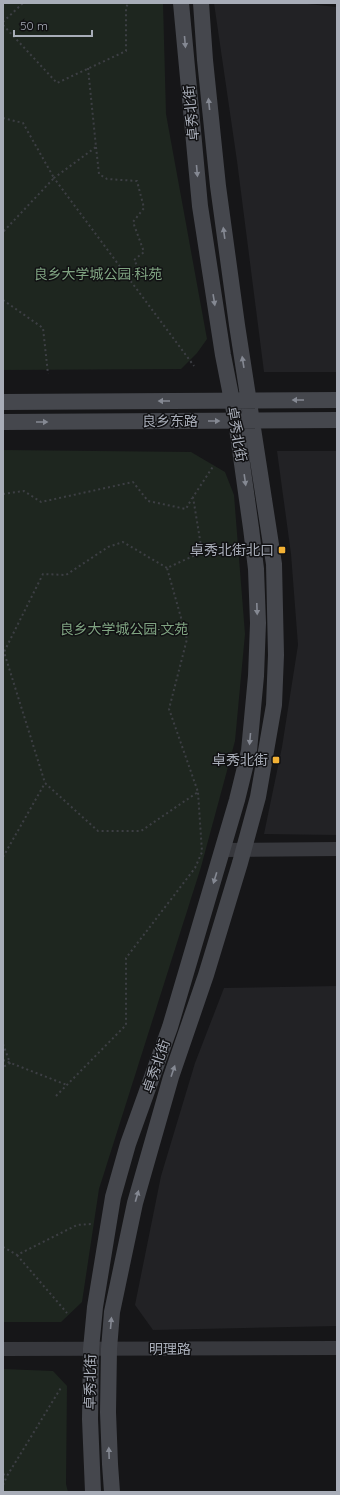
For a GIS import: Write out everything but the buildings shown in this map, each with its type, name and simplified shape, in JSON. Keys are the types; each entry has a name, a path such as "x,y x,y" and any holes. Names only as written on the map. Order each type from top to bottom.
{"main road":[{"name":"卓秀北街","path":"93,1492 90,1419 91,1350 95,1307 114,1197 128,1144 170,1027 223,850 249,751 256,676 256,568 236,421 223,354 200,206 181,3"},
{"name":"卓秀北街","path":"112,1492 108,1412 109,1349 112,1312 135,1203 171,1077 206,975 258,797 274,705 276,654 274,564 250,400 237,325 218,186 200,3"},
{"name":"良乡东路","path":"3,402 337,400"},
{"name":"良乡东路","path":"3,422 253,422 337,420"}],"street":[{"path":"223,850 337,849"},
{"name":"明理路","path":"3,1350 337,1348"}],"path":[{"path":"23,3 3,23 57,82 126,51 126,7 129,3"},
{"path":"88,68 99,174 107,179 137,181 144,208 133,222 144,252 134,260 139,269 129,278"},
{"path":"3,118 23,123 54,178 194,366"},
{"path":"3,232 54,178 96,147"},
{"path":"3,300 43,328 48,374"},
{"path":"3,494 24,490 41,502 133,482 148,502 186,509 214,465"},
{"path":"167,568 202,552 193,497"},
{"path":"56,1096 126,1025 126,958 195,868 202,852 198,792 169,709 187,639 167,568 123,542 108,547 66,575 43,574 4,652 45,783 98,831 141,831 198,792"},
{"path":"3,857 45,783"},
{"path":"3,1044 10,1063"},
{"path":"3,1060 67,1085"},
{"path":"3,1067 10,1063"},
{"path":"17,1255 77,1225 91,1224"},
{"path":"3,1246 17,1255 67,1312"},
{"path":"3,1485 62,1386"},
{"path":"3,1474 7,1476"}],"shaded area":[{"path":"214,3 298,3 337,7 337,372 264,372 237,161"},
{"path":"277,451 337,451 337,835 264,834 282,747 298,645 291,554"},
{"path":"337,986 337,1326 153,1330 135,1305 161,1176 195,1063 224,988"}],"green space":[{"name":"良乡大学城公园·科苑","path":"3,3 163,3 166,114 207,339 197,353 181,369 3,370"},
{"name":"良乡大学城公园·文苑","path":"3,450 191,452 225,472 234,495 245,634 235,741 201,867 99,1189 82,1302 61,1322 3,1322"},
{"path":"3,1369 53,1371 67,1386 66,1484 68,1492 3,1492"}],"place":[{"name":"卓秀北街北口","path":"282,550"},
{"name":"卓秀北街","path":"276,760"}]}
